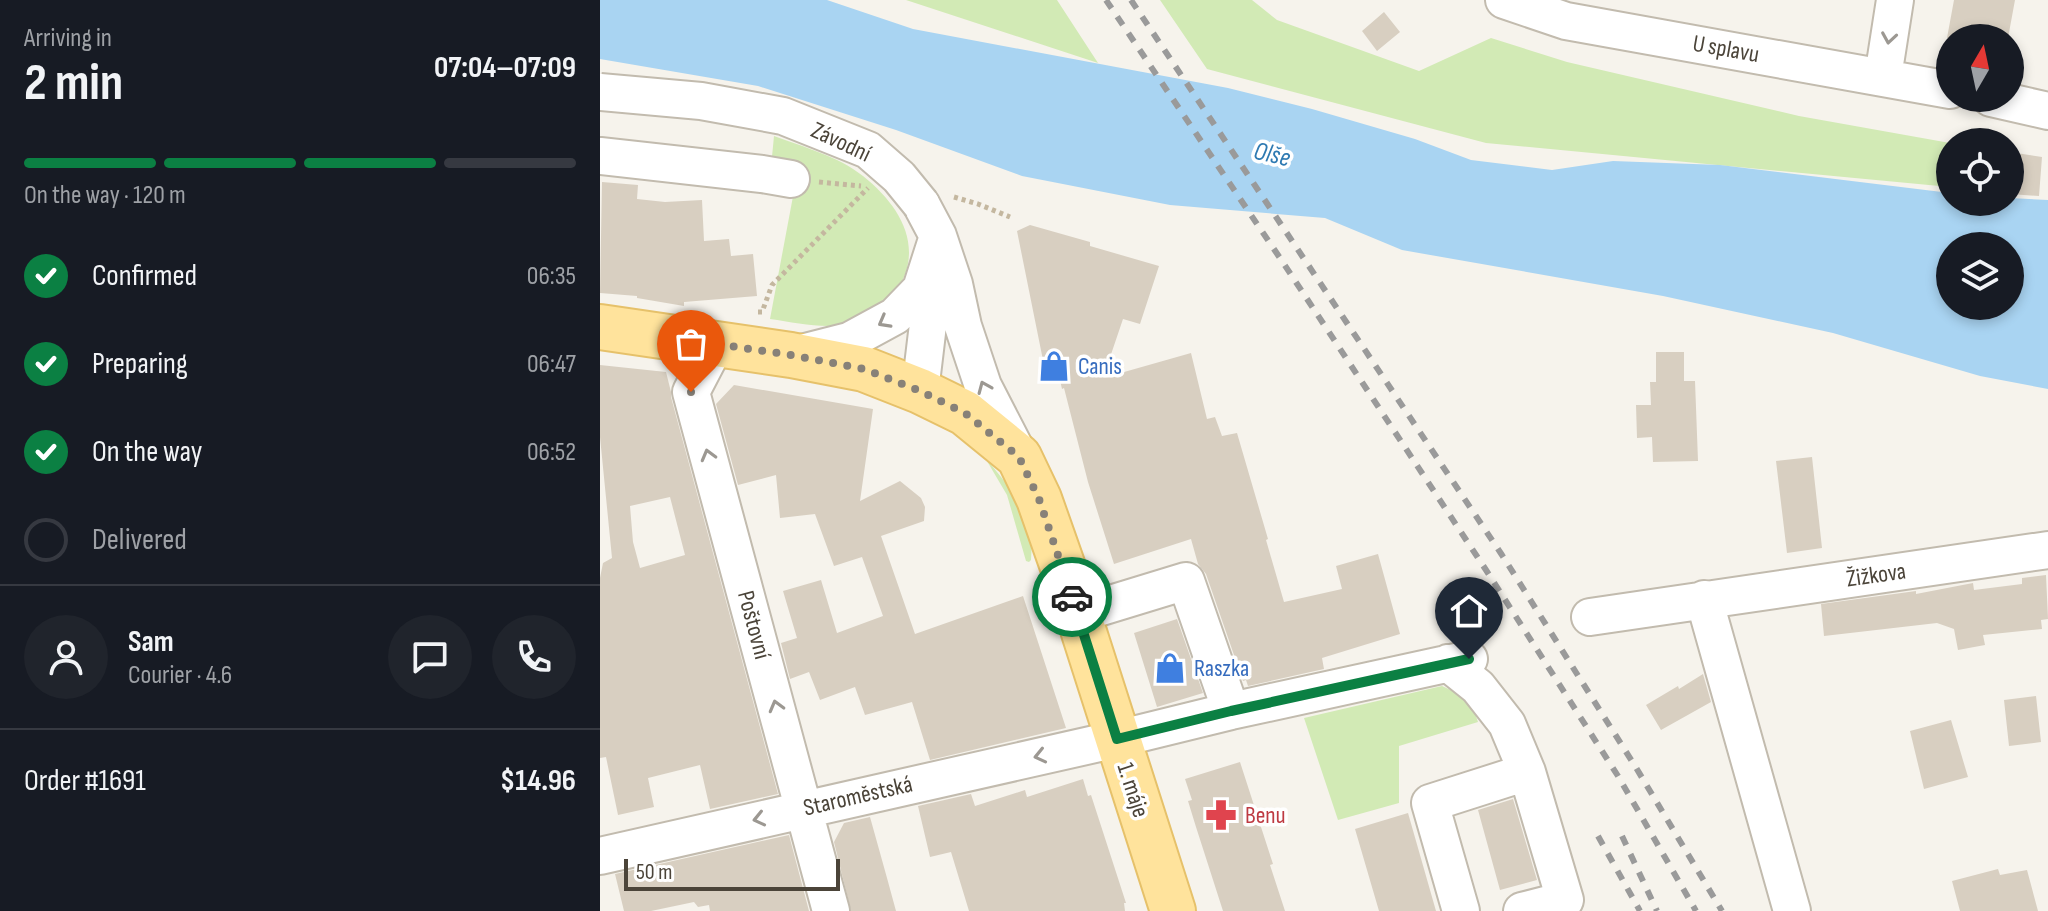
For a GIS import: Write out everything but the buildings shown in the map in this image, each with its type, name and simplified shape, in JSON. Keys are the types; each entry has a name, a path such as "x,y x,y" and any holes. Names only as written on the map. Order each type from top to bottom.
{"main road":[{"name":"1. máje","path":"600,327 864,369 965,413 1019,457 1039,499 1173,911"}],"street":[{"name":"U splavu","path":"1504,0 1566,21 1936,87"},
{"path":"1883,77 1895,0"},
{"name":"Závodní","path":"600,92 701,101 783,116 868,150 899,177 921,204 938,236 983,386 1019,457"},
{"path":"2024,106 2048,111"},
{"path":"600,156 791,179"},
{"path":"791,355 849,341 895,316 921,289 938,236"},
{"path":"920,391 938,236"},
{"name":"Poštovní","path":"716,344 691,392 831,911"},
{"name":"Žižkova","path":"1590,617 2048,550"},
{"path":"1078,614 1186,581 1231,711"},
{"path":"1704,599 1792,911"},
{"path":"1117,739 1459,661 1507,724 1527,772 1565,900 1522,911"},
{"name":"Staroměstská","path":"600,856 1117,739"},
{"path":"1461,911 1430,803 1527,772"}],"path":[{"path":"762,312 772,285 869,187"}],"green space":[{"path":"906,0 1057,0 1098,63"},
{"path":"1160,0 1252,0 1277,20 1419,71 1491,38 1567,62 1799,116 1936,140 1936,186 1486,143 1207,69"},
{"path":"774,136 853,169 877,188 899,216 909,246 903,279 893,296 865,319 833,326 770,319 794,191 771,167"},
{"path":"984,456 1014,493 1032,541 1029,562 1026,561 1007,495"},
{"path":"1442,686 1470,699 1478,722 1399,746 1399,803 1338,820 1304,718"}],"water":[{"name":"Olše","path":"600,0 827,0 913,29 1228,88 1415,139 1471,160 1552,170 1613,161 1720,165 1936,191 1936,216 2024,216 2024,199 2048,200 2048,389 1980,376 1833,333 1663,296 1402,250 1325,218 1170,205 1022,176 896,130 758,86 600,59"}],"railway":[{"path":"1106,0 1486,570 1618,776 1696,911"},
{"path":"1131,0 1502,555 1722,911"},
{"path":"1598,836 1640,911"},
{"path":"1622,836 1657,911"}],"way so far":[{"path":"691,392 716,344 864,369 965,413 1019,457 1039,499 1072,597"}],"place":[{"name":"Canis","path":"1054,366"},
{"name":"Raszka","path":"1170,668"},
{"name":"Benu","path":"1221,815"}],"route":[{"path":"1072,597 1117,739 1469,659"}]}
